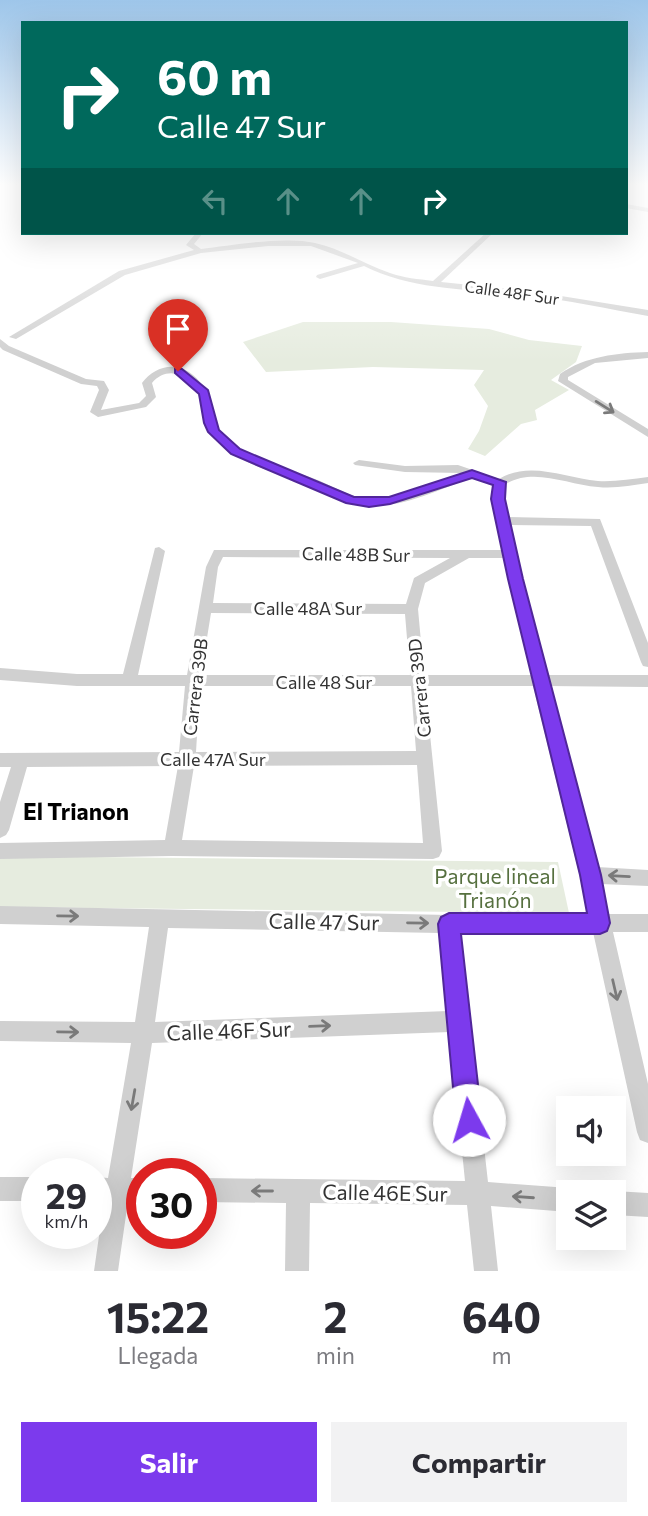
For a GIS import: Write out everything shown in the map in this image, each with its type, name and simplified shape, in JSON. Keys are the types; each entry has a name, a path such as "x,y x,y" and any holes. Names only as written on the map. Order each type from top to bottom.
{"street":[{"path":"191,243 190,245 200,251"},
{"name":"Calle 48F Sur","path":"13,337 122,272 200,251 296,243"},
{"name":"Calle 48F Sur","path":"301,243 332,250 386,274 420,282 530,293 648,313"},
{"path":"441,265 477,245"},
{"path":"435,283 477,245"},
{"path":"320,277 364,264"},
{"path":"420,282 427,276"},
{"path":"0,342 6,348 84,382 101,383 104,390 96,407 95,412 98,414 142,405 151,397 147,383 151,376 172,370 183,372 204,392 214,432 235,452 351,500 369,503 390,500 472,474"},
{"path":"648,355 603,358 563,376 563,381 648,434"},
{"path":"359,463 405,469 458,468 500,482 513,475 530,473 597,484 648,481"},
{"path":"500,482 498,499 510,554 590,875 648,1132"},
{"path":"503,521 596,522 648,662"},
{"path":"129,681 159,551"},
{"name":"Calle 48B Sur","path":"212,567 218,553 225,551 510,554"},
{"name":"Carrera 39D","path":"172,848 433,851 411,609 419,580 466,554"},
{"name":"Carrera 39B","path":"172,848 187,759 193,681 212,567"},
{"name":"Calle 48A Sur","path":"205,608 411,609"},
{"name":"Calle 48 Sur","path":"0,674 129,681 648,681"},
{"name":"Calle 47A Sur","path":"0,760 426,758"},
{"path":"0,830 21,760"},
{"path":"0,851 172,848"},
{"path":"590,875 648,878"},
{"name":"Calle 47 Sur","path":"0,915 449,924 648,923"},
{"path":"112,1165 145,1033 160,918"},
{"path":"449,924 486,1271"},
{"name":"Calle 46F Sur","path":"0,1031 145,1033 459,1021"},
{"path":"0,1189 21,1189"},
{"name":"Calle 46E Sur","path":"217,1190 477,1194 556,1199"},
{"path":"297,1271 298,1191"},
{"path":"626,1204 648,1205"},
{"path":"106,1249 106,1271"}],"green space":[{"path":"303,322 391,322 489,329 529,340 582,346 576,362 551,380 569,390 535,410 537,420 521,424 485,456 468,449 479,431 488,406 474,385 484,370 373,367 266,372 243,342"},
{"name":"Parque lineal Trianón","path":"0,856 558,862 569,913 0,907"}],"district":[{"name":"El Trianon","path":"76,811"}],"route":[{"path":"178,371 183,372 204,392 214,432 235,452 344,498 369,503 390,500 472,474 500,482 498,499 516,579 600,923 449,924 469,1120"}]}
